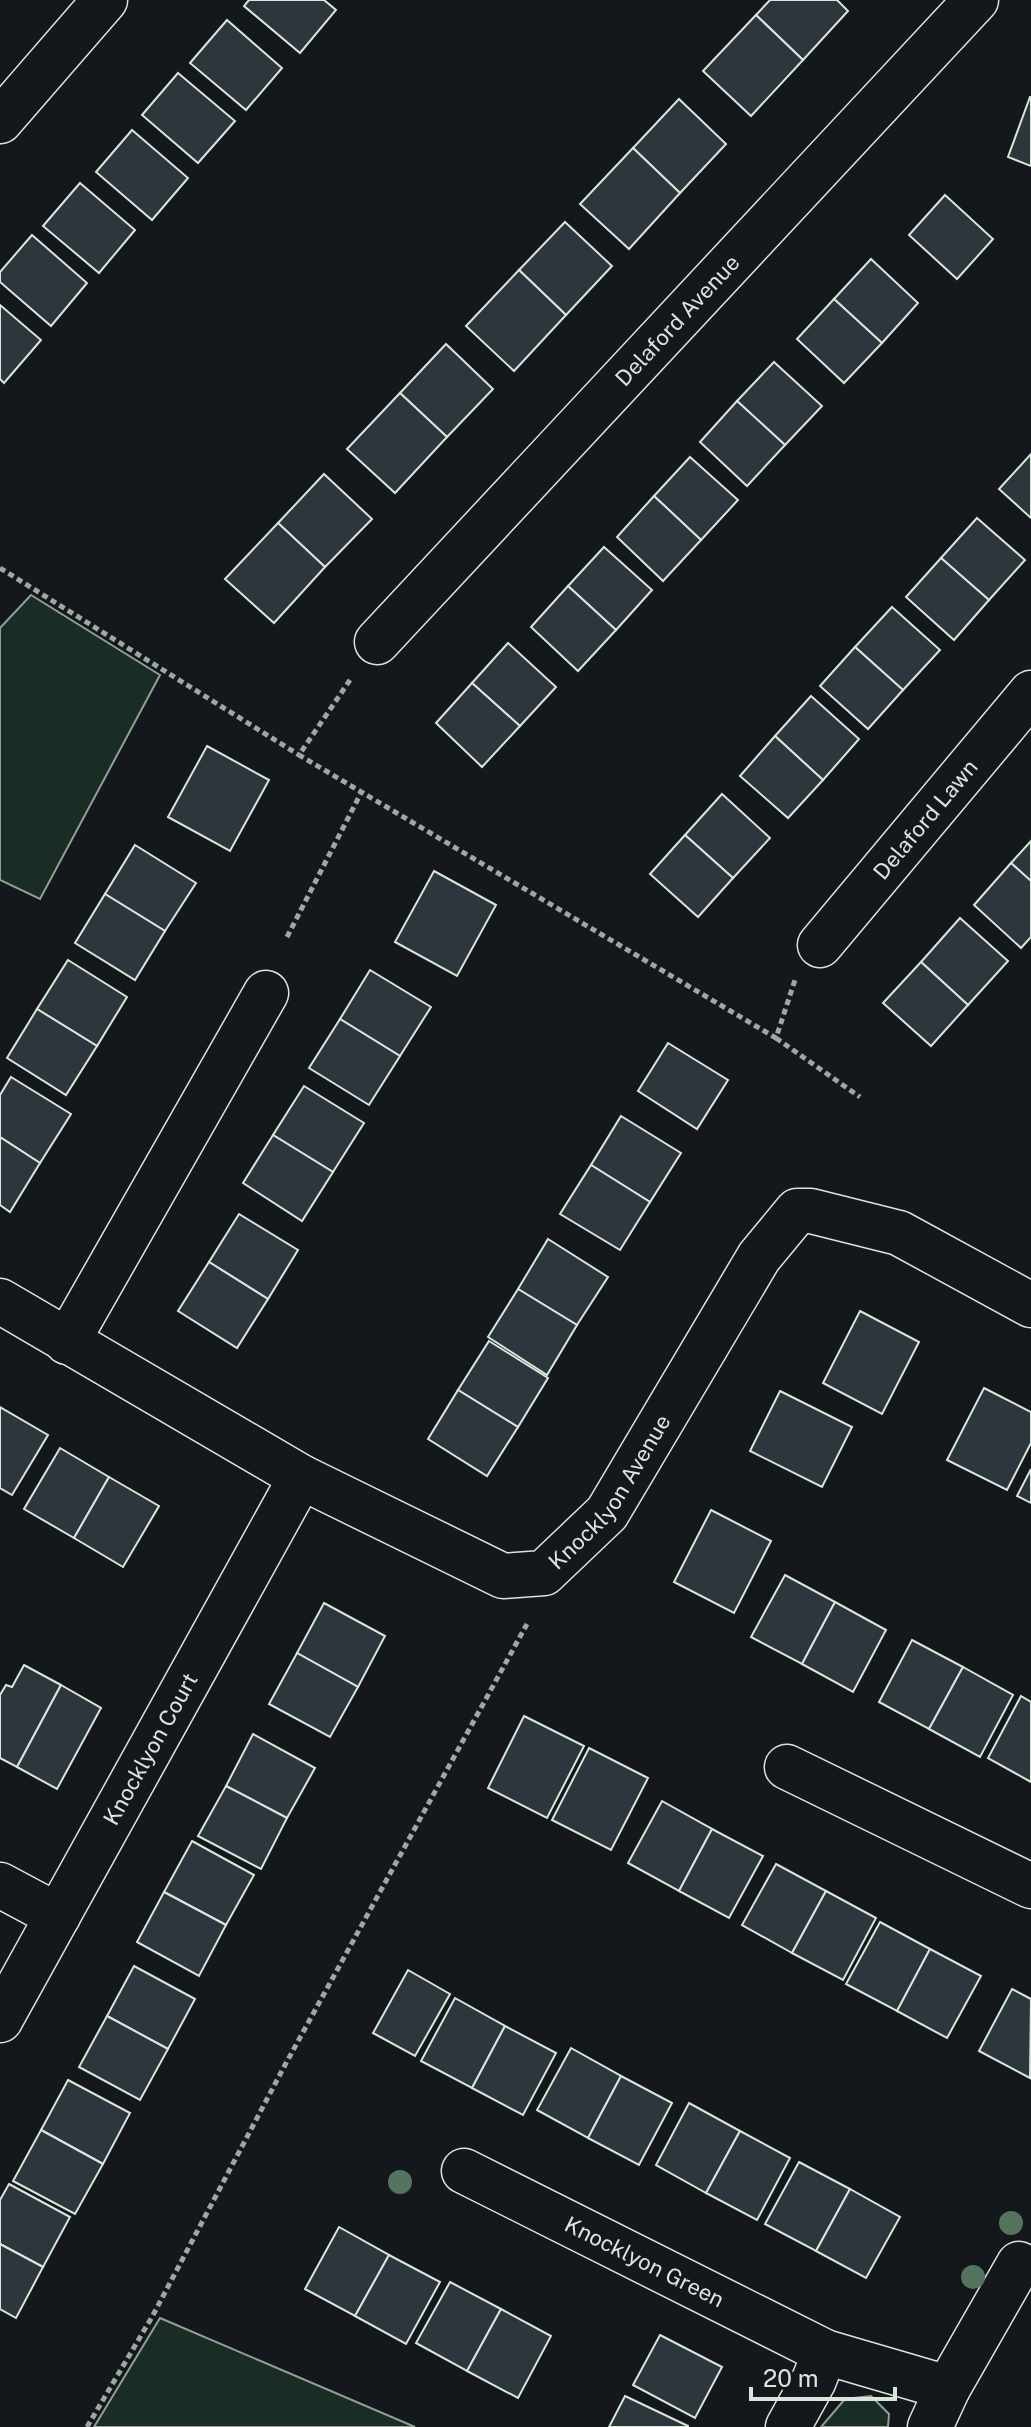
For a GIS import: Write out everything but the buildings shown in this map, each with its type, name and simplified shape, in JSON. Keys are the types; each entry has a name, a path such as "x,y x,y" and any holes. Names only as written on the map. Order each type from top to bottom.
{"street":[{"path":"0,121 105,0"},
{"name":"Delaford Avenue","path":"377,642 976,0"},
{"name":"Delaford Lawn","path":"808,962 1031,693"},
{"path":"67,1342 266,993"},
{"name":"Knocklyon Avenue","path":"0,1301 301,1477 503,1576 544,1573 607,1513 759,1257 797,1211 811,1211 899,1233 1031,1305"},
{"name":"Knocklyon Court","path":"0,2020 301,1477"},
{"path":"787,1767 1031,1886"},
{"path":"0,1885 58,1916"},
{"name":"Knocklyon Green","path":"464,2171 939,2408 1027,2257"},
{"path":"788,2427 814,2380 825,2352"}],"path":[{"path":"0,568 299,755 776,1038 860,1097"},
{"path":"299,755 351,679"},
{"path":"287,937 362,791"},
{"path":"776,1038 808,962"},
{"path":"87,2427 152,2317 285,2065 527,1624"}],"green space":[{"path":"31,595 160,675 40,899 0,880 0,628"},
{"path":"160,2318 415,2427 94,2427"},
{"path":"871,2396 889,2414 888,2427 821,2427 845,2399"}]}
